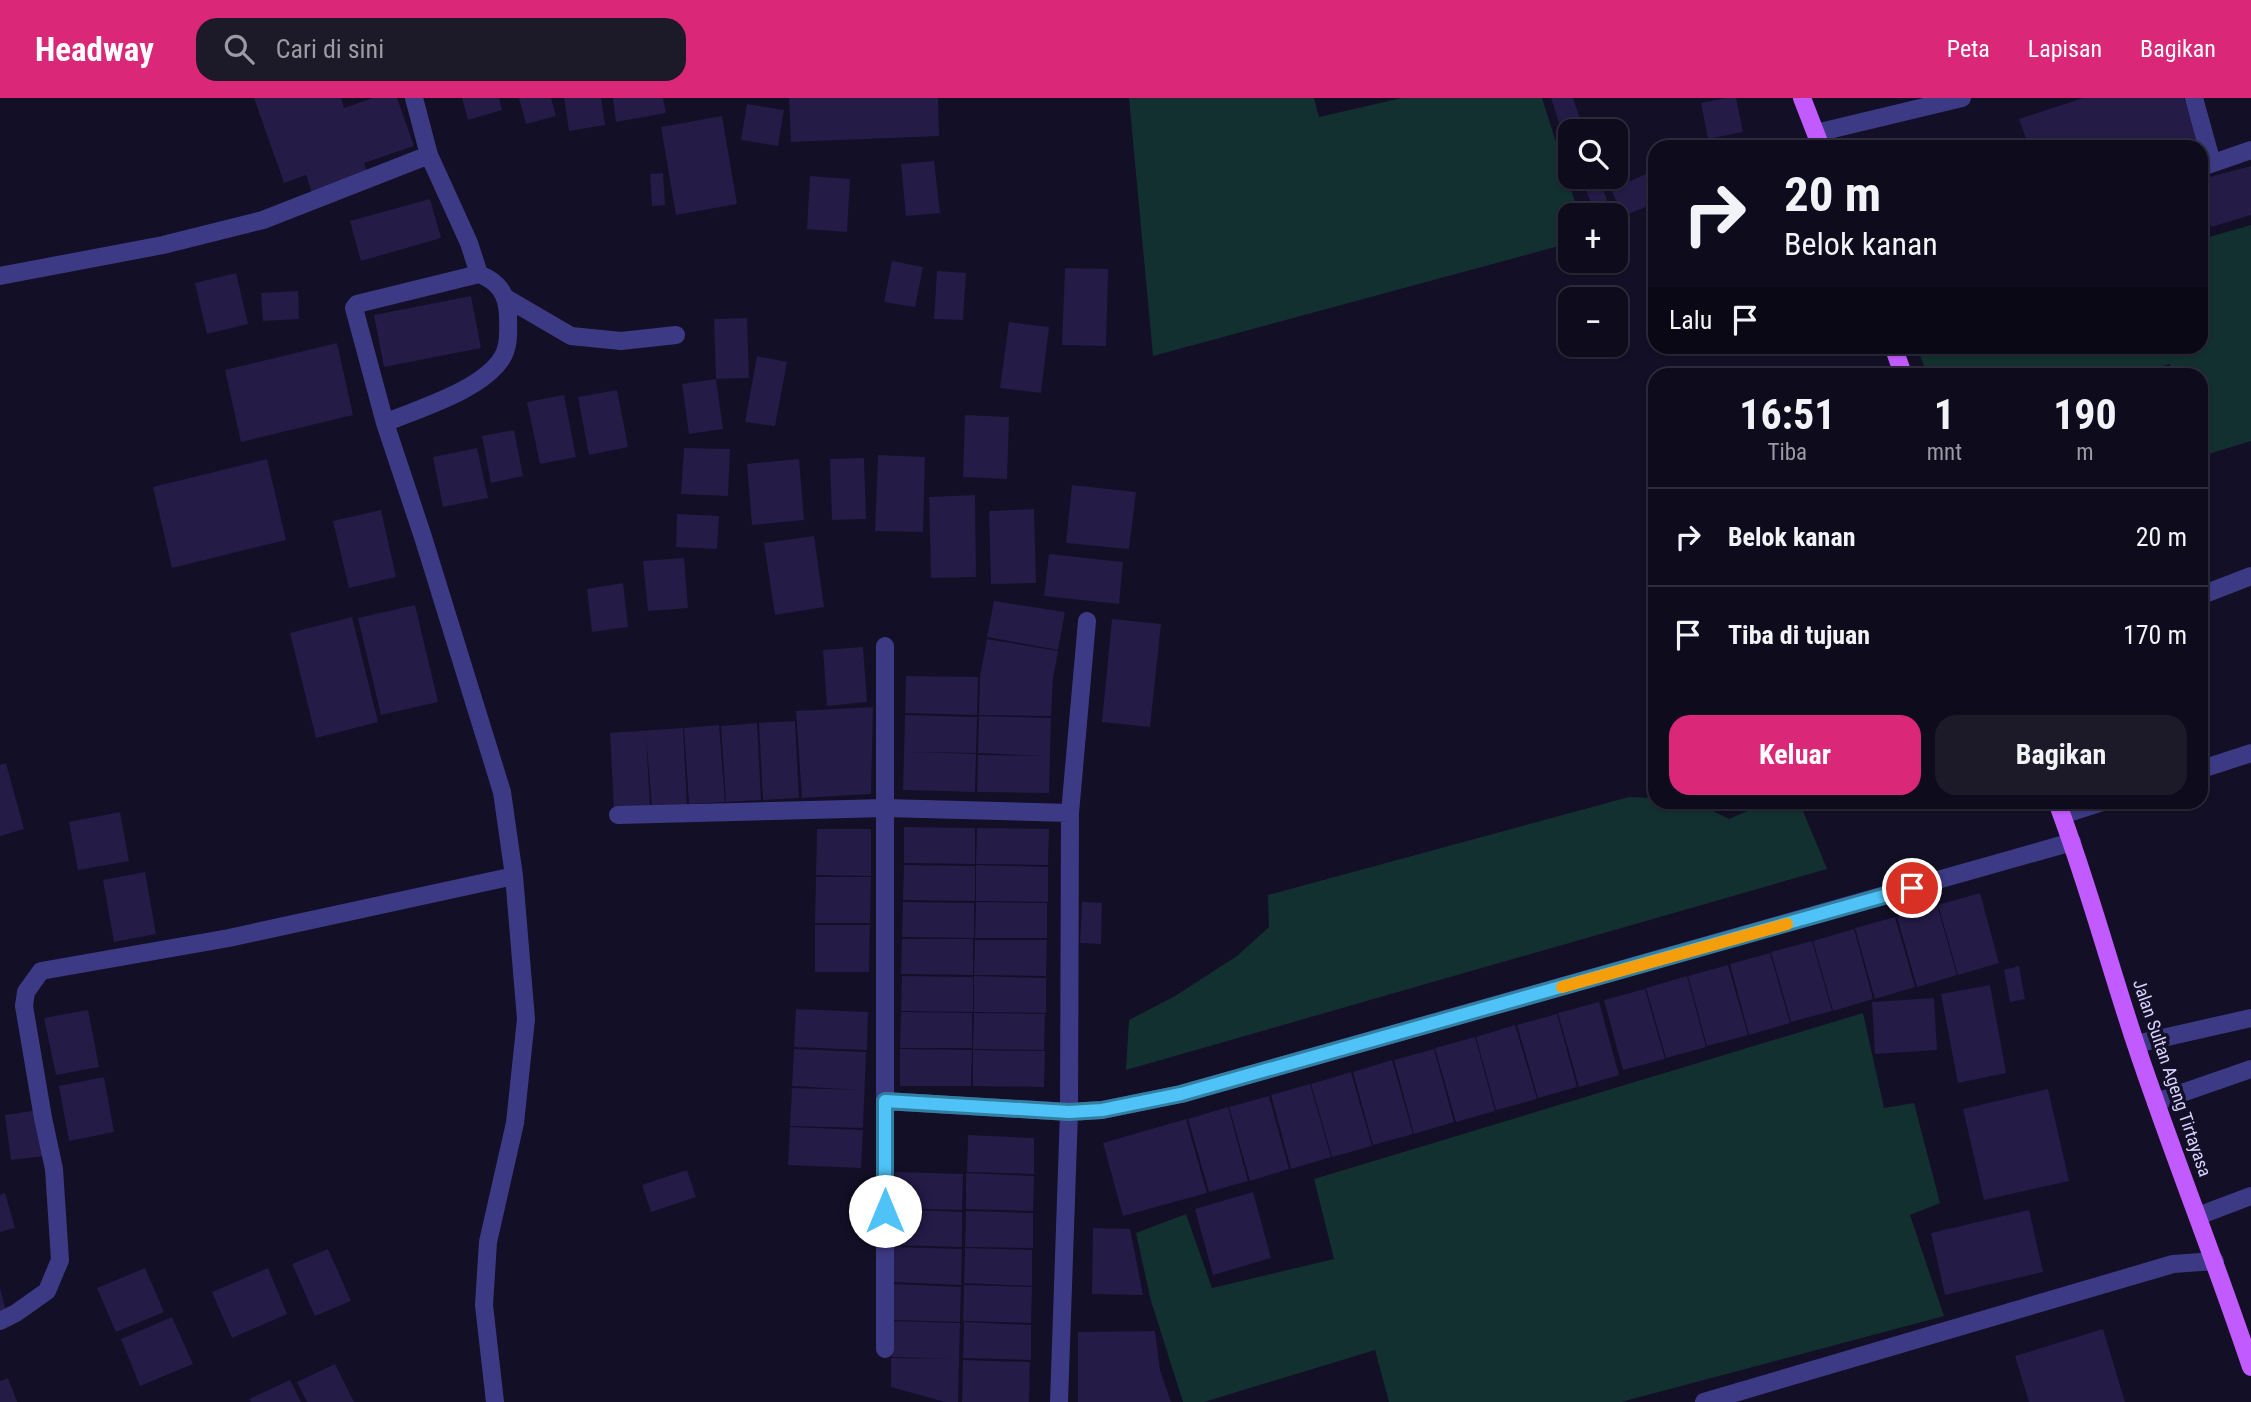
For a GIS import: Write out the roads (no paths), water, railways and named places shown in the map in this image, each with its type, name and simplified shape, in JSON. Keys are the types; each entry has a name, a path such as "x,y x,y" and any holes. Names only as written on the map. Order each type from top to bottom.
{"main road":[{"path":"1802,98 1818,140"},
{"name":"Jalan Sultan Ageng Tirtayasa","path":"2060,809 2136,1044 2251,1367"}],"street":[{"path":"414,98 429,155 469,243 479,274"},
{"path":"1818,140 1962,98"},
{"path":"2194,98 2202,140"},
{"path":"2208,165 2251,150"},
{"path":"0,276 163,245 263,220 429,155"},
{"path":"495,1402 484,1305 488,1242 515,1123 526,1019 514,876 502,792 424,537 385,423 355,314 357,304 479,274 491,279 506,298 571,336 621,341 676,335"},
{"path":"385,423 478,383 487,376 503,357 508,339 506,298"},
{"path":"2208,593 2251,576"},
{"path":"1059,1402 1069,1112 1070,813 1087,621"},
{"path":"885,646 885,1349"},
{"path":"2208,767 2251,753"},
{"path":"618,815 885,808 1070,813"},
{"path":"885,1101 1069,1112 1102,1110 1181,1094 2072,842"},
{"path":"0,1321 47,1291 60,1260 54,1169 24,1006 26,992 41,971 229,938 514,876"},
{"path":"2136,1044 2251,1018"},
{"path":"2156,1102 2251,1069"},
{"path":"2198,1216 2251,1196"},
{"path":"1703,1402 2173,1264 2215,1261"}]}
